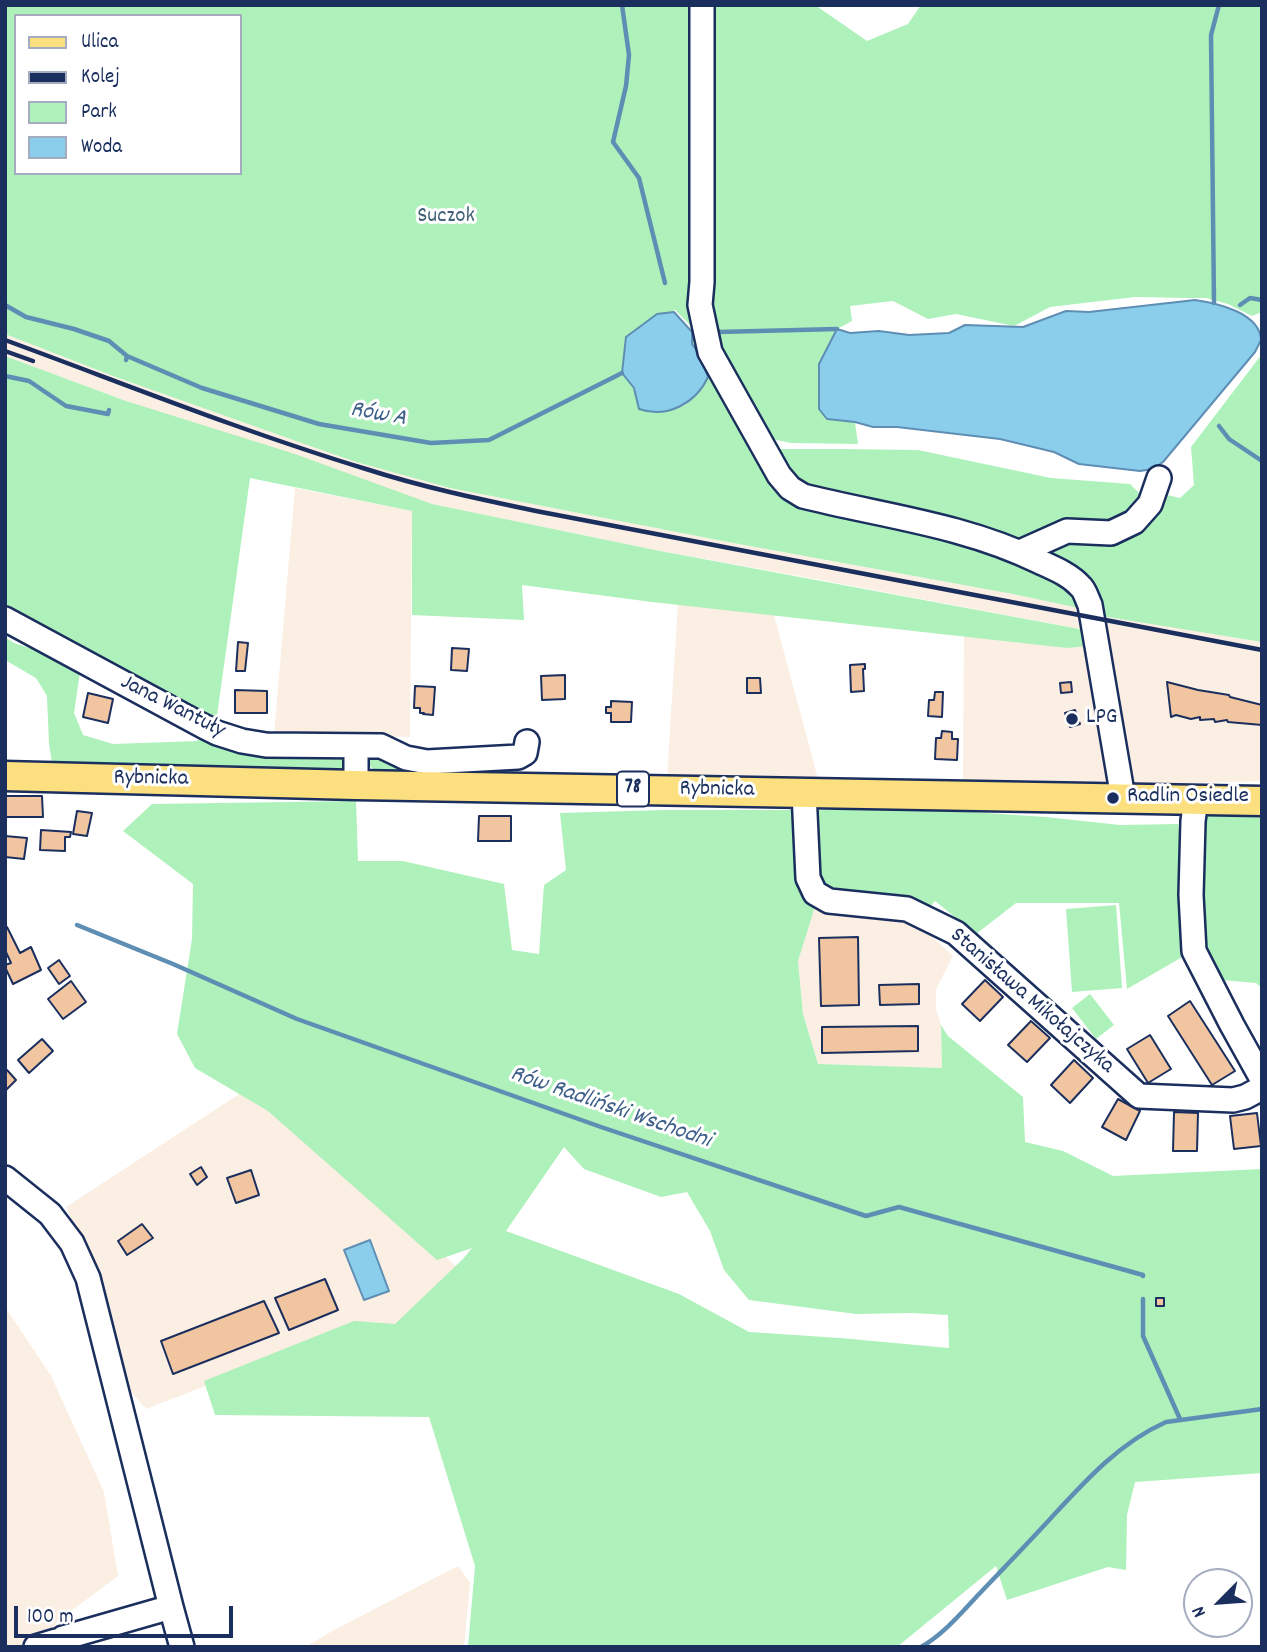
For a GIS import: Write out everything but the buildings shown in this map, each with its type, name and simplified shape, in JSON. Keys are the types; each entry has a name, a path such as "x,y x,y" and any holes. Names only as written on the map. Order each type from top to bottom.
{"main road":[{"name":"Rybnicka","path":"5,776 1262,801"}],"street":[{"path":"702,5 700,305 710,352 779,475 790,488 803,496 932,523 1020,552 1066,574 1082,587 1090,605 1123,798"},
{"path":"1020,552 1067,531 1111,533 1134,522 1150,504 1159,478"},
{"name":"Jana Wantuły","path":"5,619 230,738 266,745 382,746 406,758 427,762 518,757 525,753 527,741"},
{"path":"356,746 356,785"},
{"name":"Stanisława Mikołajczyka","path":"804,792 808,878 815,893 829,901 907,909 956,933 1139,1096 1233,1100 1262,1088"},
{"path":"1196,800 1191,895 1194,951 1262,1079"},
{"path":"5,1178 50,1214 72,1243 88,1278 182,1647"},
{"path":"52,1642 170,1607"}],"shaded area":[{"path":"5,334 113,376 356,462 450,488 1088,610 1090,631 660,551 432,504 126,401 5,356"},
{"path":"295,488 412,511 410,737 274,735"},
{"path":"678,604 774,615 818,779 667,777"},
{"path":"1098,615 1262,642 1262,781 1074,787 963,780 964,636 1067,648"},
{"path":"815,907 903,916 917,923 953,956 936,989 936,1010 941,1025 942,1068 818,1064 803,1014 798,961"},
{"path":"267,1076 463,1274 403,1330 316,1343 146,1409 128,1388 89,1257 66,1207"},
{"path":"5,1307 51,1376 104,1492 118,1576 56,1622 63,1647 5,1647"},
{"path":"458,1566 470,1583 464,1647 305,1647 334,1630"}],"green space":[{"name":"Suczok","path":"5,5 815,5 867,41 908,24 921,5 1262,5 1262,312 1252,316 1228,304 1206,298 1135,297 1050,307 1014,326 956,314 928,319 893,301 850,306 852,321 837,329 820,380 818,396 827,419 855,422 858,444 791,443 767,438 700,329 689,324 674,309 674,312 657,314 626,337 622,373 634,388 639,409 684,406 692,398 699,354 692,343 692,335 698,335 781,495 1014,557 1074,586 1088,610 450,488 356,462 113,376 5,334"},
{"path":"1262,354 1262,642 1102,616 1080,576 913,512 794,482 767,449 918,450 1051,478 1130,484 1150,504 1163,494 1180,498 1194,485 1191,447"},
{"path":"5,356 126,401 295,454 432,504 660,551 1090,631 1087,646 1067,648 522,585 524,620 412,615 412,511 250,478 216,723 5,611"},
{"path":"5,637 14,643 81,665 74,713 83,735 113,744 197,741 205,736 344,755 346,762 343,768 337,771 52,763 47,696 36,678 5,660"},
{"path":"374,751 410,770 384,772 373,769 365,760 367,754"},
{"path":"356,801 358,861 403,861 504,884 512,950 539,954 544,885 566,870 560,813 665,810 941,810 1120,825 1178,824 1183,864 1206,812 1262,812 1262,988 1256,983 1222,980 1206,952 1184,956 1127,989 1119,903 1016,903 976,934 935,901 917,923 903,916 815,907 798,961 803,1014 818,1064 942,1068 941,1025 948,1036 1023,1097 1025,1142 1063,1151 1113,1176 1262,1169 1262,1473 1135,1482 1127,1515 1126,1570 1108,1567 1007,1600 996,1566 897,1647 468,1647 475,1566 429,1417 215,1415 204,1381 354,1321 395,1324 472,1248 437,1260 268,1111 195,1068 177,1034 192,939 193,884 123,831 152,804","holes":["564,1147 584,1169 661,1197 687,1192 710,1231 724,1270 749,1300 856,1314 948,1315 949,1348 749,1332 679,1294 506,1231"]},
{"path":"1116,905 1122,988 1072,992 1066,909"},
{"path":"1090,994 1114,1025 1096,1039 1072,1008"}],"water":[{"path":"1195,300 1225,307 1245,316 1259,331 1261,340 1255,352 1163,462 1153,469 1140,471 1079,464 1054,452 1000,439 897,427 873,427 827,419 819,409 819,364 837,329 850,333 949,333 965,325 1023,327 1066,311 1089,312"},
{"path":"674,312 692,332 692,344 708,377 696,394 680,406 660,412 639,409 634,388 622,373 626,337 657,314"},
{"path":"370,1240 389,1291 364,1300 344,1250"}],"waterway":[{"path":"622,5 629,55 626,86 613,142 639,178 665,283"},
{"path":"1214,303 1211,35 1219,5"},
{"path":"1240,305 1250,298 1262,300"},
{"path":"5,305 26,317 109,341 127,356"},
{"name":"Rów A","path":"718,332 837,329"},
{"name":"Rów A","path":"126,360 127,356 202,388 319,424 431,443 489,440 622,373"},
{"name":"Rów A","path":"5,376 29,381 66,406 108,414 109,410"},
{"name":"Rów A","path":"1219,426 1229,439 1262,461"},
{"name":"Rów Radliński Wschodni","path":"77,925 297,1019 601,1127 866,1216 899,1207 1143,1276"},
{"name":"Rów Radliński Wschodni","path":"1143,1299 1143,1336 1180,1419"},
{"path":"921,1647 952,1622 1090,1477 1133,1441 1166,1422 1262,1409"}],"railway":[{"path":"5,340 275,439 429,487 536,511 1262,650"},
{"path":"5,351 33,361"}],"place":[{"name":"LPG","path":"1072,719"},
{"name":"Radlin Osiedle","path":"1113,798"}]}
